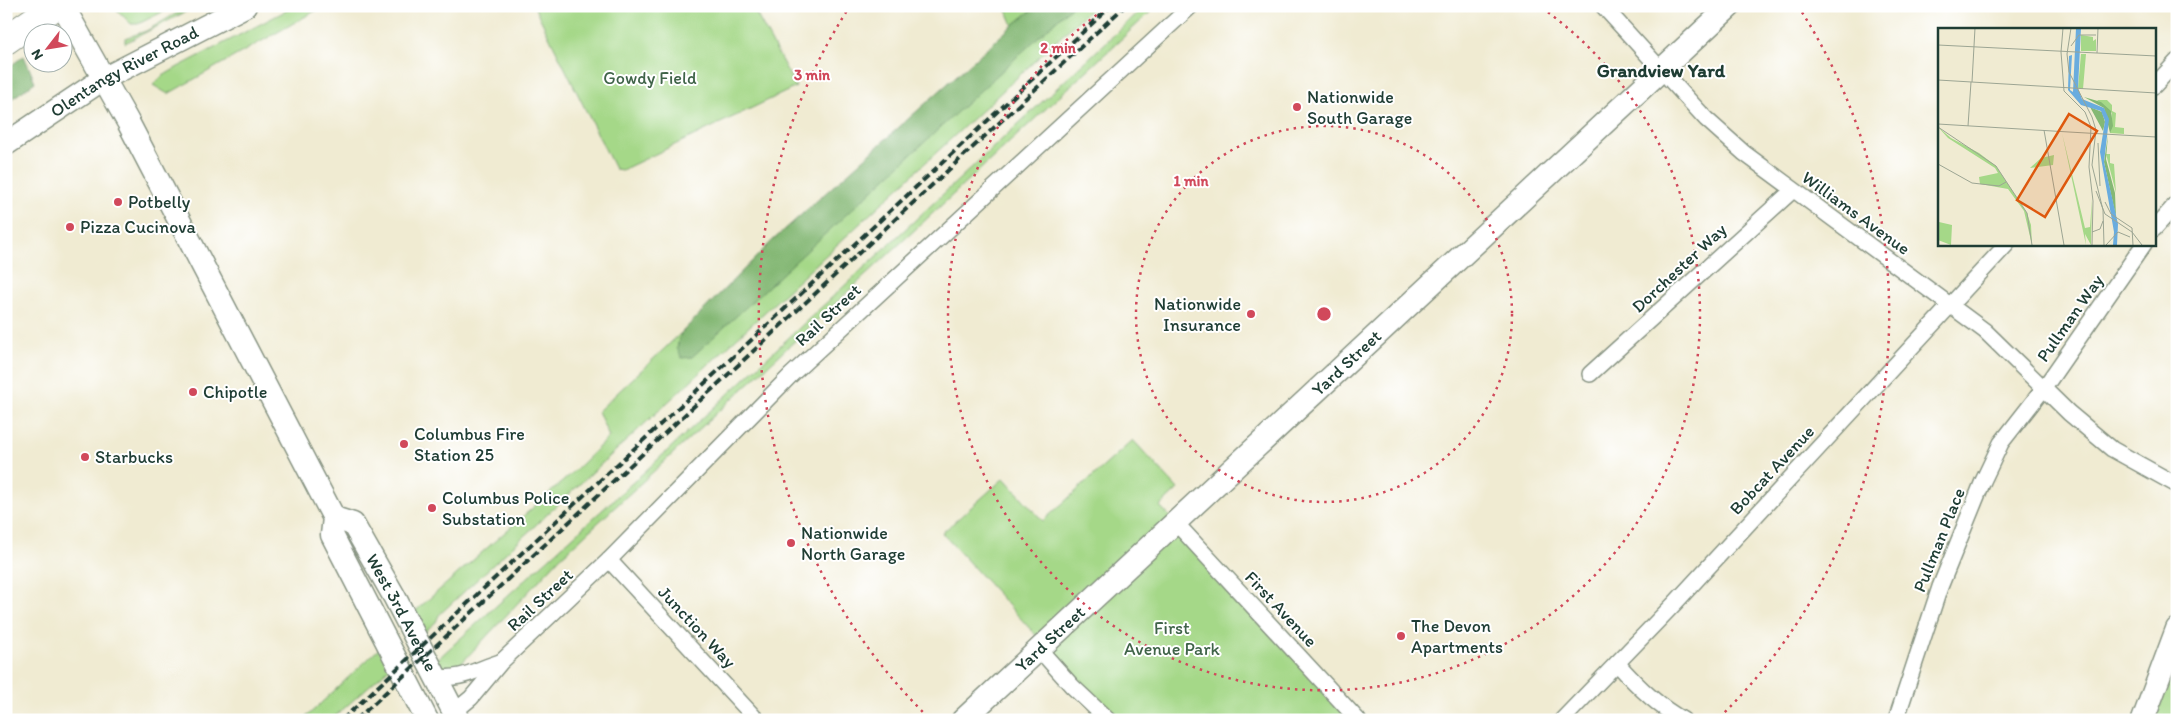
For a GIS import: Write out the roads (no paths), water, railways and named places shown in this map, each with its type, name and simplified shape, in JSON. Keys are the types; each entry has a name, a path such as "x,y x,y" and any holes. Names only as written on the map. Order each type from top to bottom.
{"highway":[{"path":"6,40 55,6"}],"street":[{"name":"West 3rd Avenue","path":"63,6 204,267 334,518 332,535 427,720"},
{"name":"Olentangy River Road","path":"6,144 103,79 245,6"},
{"name":"Rail Street","path":"456,716 501,662 609,560 791,375 1190,6"},
{"name":"Williams Avenue","path":"1602,6 1724,136 1793,190 1951,304 1985,331 2072,416 2112,449 2177,484"},
{"name":"Yard Street","path":"963,720 1730,6"},
{"path":"2156,84 2177,61"},
{"name":"Dorchester Way","path":"1590,374 1793,190"},
{"path":"2156,227 2177,204"},
{"name":"Bobcat Avenue","path":"1562,720 1675,603 2006,245"},
{"name":"Pullman Way","path":"2044,388 2143,245"},
{"name":"Pullman Place","path":"1896,720 1940,587 1983,481 2001,443 2044,388"},
{"name":"West 3rd Avenue","path":"334,518 353,524 394,596 456,716"},
{"name":"First Avenue","path":"1176,523 1358,720"},
{"name":"Junction Way","path":"609,560 757,720"},
{"path":"359,589 365,591 376,607 427,708 441,714 456,716"},
{"path":"2143,720 2177,629"},
{"path":"1039,649 1072,686 1108,720"},
{"name":"Rail Street","path":"435,676 456,678 501,662"},
{"path":"1617,663 1635,684 1683,720"}],"railway":[{"path":"342,720 1111,6"},
{"path":"356,720 1125,6"}],"place":[{"name":"Nationwide South Garage","path":"1297,107"},
{"name":"Potbelly","path":"118,202"},
{"name":"Pizza Cucinova","path":"70,227"},
{"name":"Nationwide Insurance","path":"1251,314"},
{"name":"Chipotle","path":"193,392"},
{"name":"Columbus Fire Station 25","path":"404,444"},
{"name":"Starbucks","path":"85,457"},
{"name":"Columbus Police Substation","path":"432,508"},
{"name":"Nationwide North Garage","path":"791,543"},
{"name":"The Devon Apartments","path":"1401,636"}],"district":[{"name":"Grandview Yard","path":"1661,70"}],"park label":[{"name":"Gowdy Field","path":"650,78"},
{"name":"First Avenue Park","path":"1172,638"}]}
